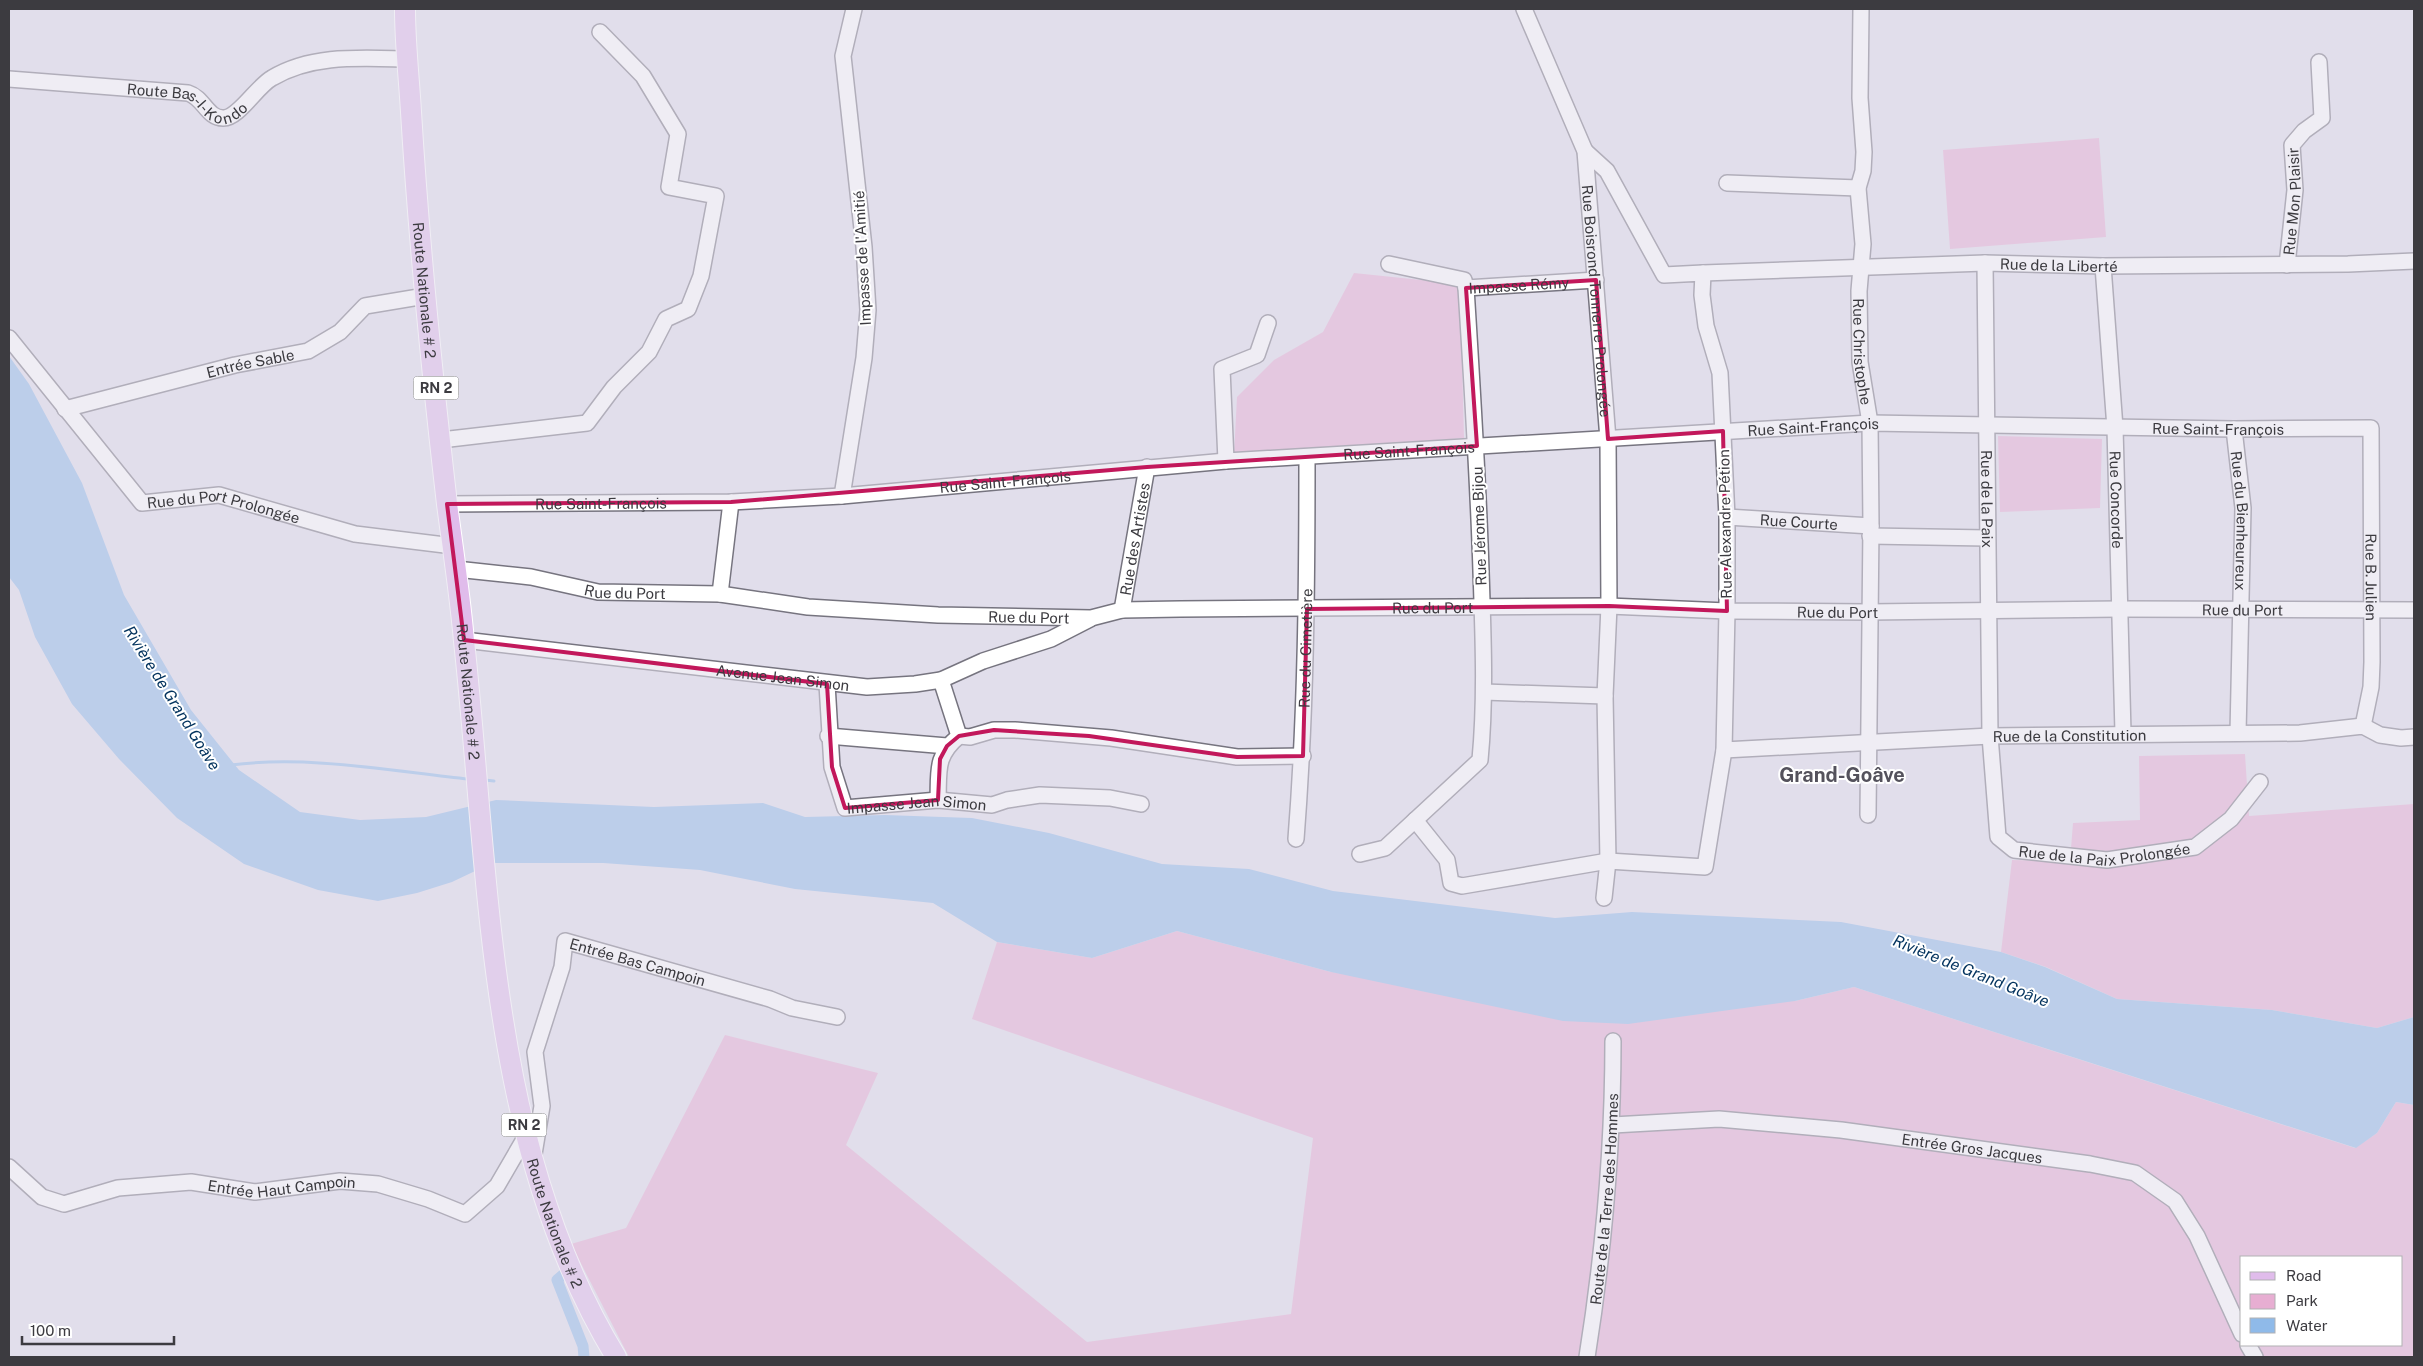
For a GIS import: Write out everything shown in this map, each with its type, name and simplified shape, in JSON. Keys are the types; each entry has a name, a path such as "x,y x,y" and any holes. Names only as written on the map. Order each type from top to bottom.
{"main road":[{"name":"Route Nationale # 2","path":"405,9 406,60 425,296 447,504 464,640 500,1000 533,1166 565,1255 611,1354"}],"street":[{"name":"Impasse de l'Amitié","path":"842,496 864,358 868,310 864,247 843,56 854,9"},
{"name":"Rue Boisrond Tonnerre Prolongée","path":"1524,9 1585,151 1608,440 1609,606 1605,696 1608,861 1604,898"},
{"name":"Rue Christophe","path":"1860,9 1860,98 1864,152 1863,172 1858,188 1863,244 1860,268 1860,362 1870,423 1871,531 1868,815"},
{"path":"441,440 587,422 614,387 648,352 666,319 688,309 692,301 701,276 716,196 670,187 678,134 643,76 600,32"},
{"name":"Route Bas-I-Kondo","path":"9,79 188,93 200,98 212,115 222,118 233,116 271,78 294,68 344,57 406,60"},
{"name":"Rue Mon Plaisir","path":"2287,265 2295,190 2292,145 2304,132 2322,118 2319,62"},
{"path":"1585,151 1607,171 1664,275 1703,273"},
{"path":"1727,183 1858,188"},
{"name":"Rue de la Liberté","path":"1703,273 1985,263 2103,266 2287,265 2414,261"},
{"name":"Rue de la Paix","path":"1985,263 1990,736"},
{"name":"Impasse Rémy","path":"1389,264 1464,280 1466,288 1596,280"},
{"name":"Rue Concorde","path":"2103,266 2115,428 2123,733"},
{"name":"Rue Alexandre Pétion","path":"1608,861 1705,867 1724,750 1728,611 1727,516 1720,373 1706,326 1702,295 1703,273"},
{"name":"Rue Jérome Bijou","path":"1360,854 1385,848 1480,760 1484,692 1482,608 1477,446 1466,288"},
{"name":"Entrée Sable","path":"65,409 235,365 308,350 340,332 365,306 425,296"},
{"path":"1226,461 1222,369 1257,355 1268,323"},
{"name":"Rue du Port Prolongée","path":"9,338 142,503 219,495 355,534 453,546"},
{"name":"Rue Saint-François","path":"447,504 731,502 842,496 1226,461 1608,440 1723,431 1870,423 2115,428 2371,428"},
{"name":"Rue B. Julien","path":"2362,726 2371,687 2371,428"},
{"name":"Rue du Bienheureux","path":"2234,429 2243,508 2238,733"},
{"name":"Rue du Cimetière","path":"1296,839 1303,756 1307,610 1307,456"},
{"name":"Rue des Artistes","path":"1122,610 1147,467"},
{"path":"720,594 731,502"},
{"name":"Rue Courte","path":"1727,516 1871,531 1987,538"},
{"name":"Rue du Port","path":"456,569 531,577 598,592 720,594 808,607 938,615 1091,618 1122,610 1307,610 1609,606 1728,611 1869,612 2119,609 2414,610"},
{"name":"Avenue Jean Simon","path":"464,640 827,684 867,687 942,680 983,661 1051,639 1091,618"},
{"path":"942,680 959,736"},
{"name":"Impasse Jean Simon","path":"827,684 828,736 832,768 845,808 938,800 992,805 1032,796 1057,795 1110,798 1141,804"},
{"path":"1484,692 1605,696"},
{"name":"Rue de la Constitution","path":"1724,750 1990,736 2123,733 2300,733 2362,726 2380,735 2401,738 2414,737"},
{"path":"938,800 940,759 947,746 959,736 970,737 994,730 1111,738 1237,757 1303,756"},
{"path":"828,736 947,746"},
{"name":"Rue de la Paix Prolongée","path":"1990,736 1998,837 2014,850 2107,860 2195,846 2231,819 2260,782"},
{"path":"1415,820 1447,860 1451,883 1462,886 1608,861"},
{"name":"Entrée Bas Campoin","path":"533,1166 542,1106 535,1052 562,967 565,940 816,1014 837,1017"},
{"name":"Route de la Terre des Hommes","path":"1587,1357 1598,1287 1613,1124 1613,1041"},
{"name":"Entrée Gros Jacques","path":"1613,1124 1719,1119 1840,1130 2090,1164 2135,1173 2175,1201 2197,1236 2240,1330"},
{"name":"Entrée Haut Campoin","path":"9,1167 42,1197 64,1204 118,1188 191,1182 255,1192 340,1181 378,1184 428,1199 464,1214 497,1186 526,1136"},
{"path":"2249,1346 2255,1357"}],"highlighted area":[{"path":"1596,280 1608,439 1723,431 1727,611 1609,606 1307,609 1303,756 1237,757 1089,736 994,730 959,736 947,746 940,759 938,800 845,808 832,767 827,684 464,640 447,504 731,502 1147,467 1477,446 1466,288"}],"green space":[{"path":"2099,138 2106,237 1950,249 1943,150"},
{"path":"1354,273 1460,284 1464,438 1234,455 1237,397 1274,360 1323,332"},
{"path":"1998,436 2102,439 2100,508 2000,512"},
{"path":"2245,754 2249,816 2414,804 2414,1017 2377,1028 2272,1010 2117,999 2046,967 2001,952 2012,860 2070,861 2073,823 2140,820 2139,756"},
{"path":"1177,931 1331,972 1795,1001 1854,987 2355,1148 2377,1133 2396,1102 2414,1105 2414,1357 629,1357 571,1244 626,1228 725,1035 878,1073 846,1145 1087,1342 1291,1314 1313,1138 972,1019 997,942 1092,958"}],"water":[{"name":"Rivière de Grand Goâve","path":"9,356 29,384 82,483 124,595 191,710 239,770 300,812 360,820 426,817 496,800 654,807 763,803 805,817 885,815 972,818 1049,833 1162,864 1249,869 1333,891 1555,918 1632,912 1841,922 2001,952 2045,967 2117,999 2272,1010 2377,1028 2414,1017 2414,1105 2396,1102 2377,1133 2356,1148 1854,987 1795,1001 1628,1024 1563,1021 1331,972 1177,931 1092,958 997,942 933,903 795,889 700,870 603,863 492,863 452,882 417,893 378,901 318,890 244,864 177,818 119,759 72,704 35,637 19,590 9,577"}],"waterway":[{"name":"Rivière de Grand Goâve","path":"231,765 260,762 320,763 469,779"},
{"path":"485,780 494,781"},
{"path":"565,1273 557,1280 583,1346 584,1357"}],"district":[{"name":"Grand-Goâve","path":"1842,775"}]}
